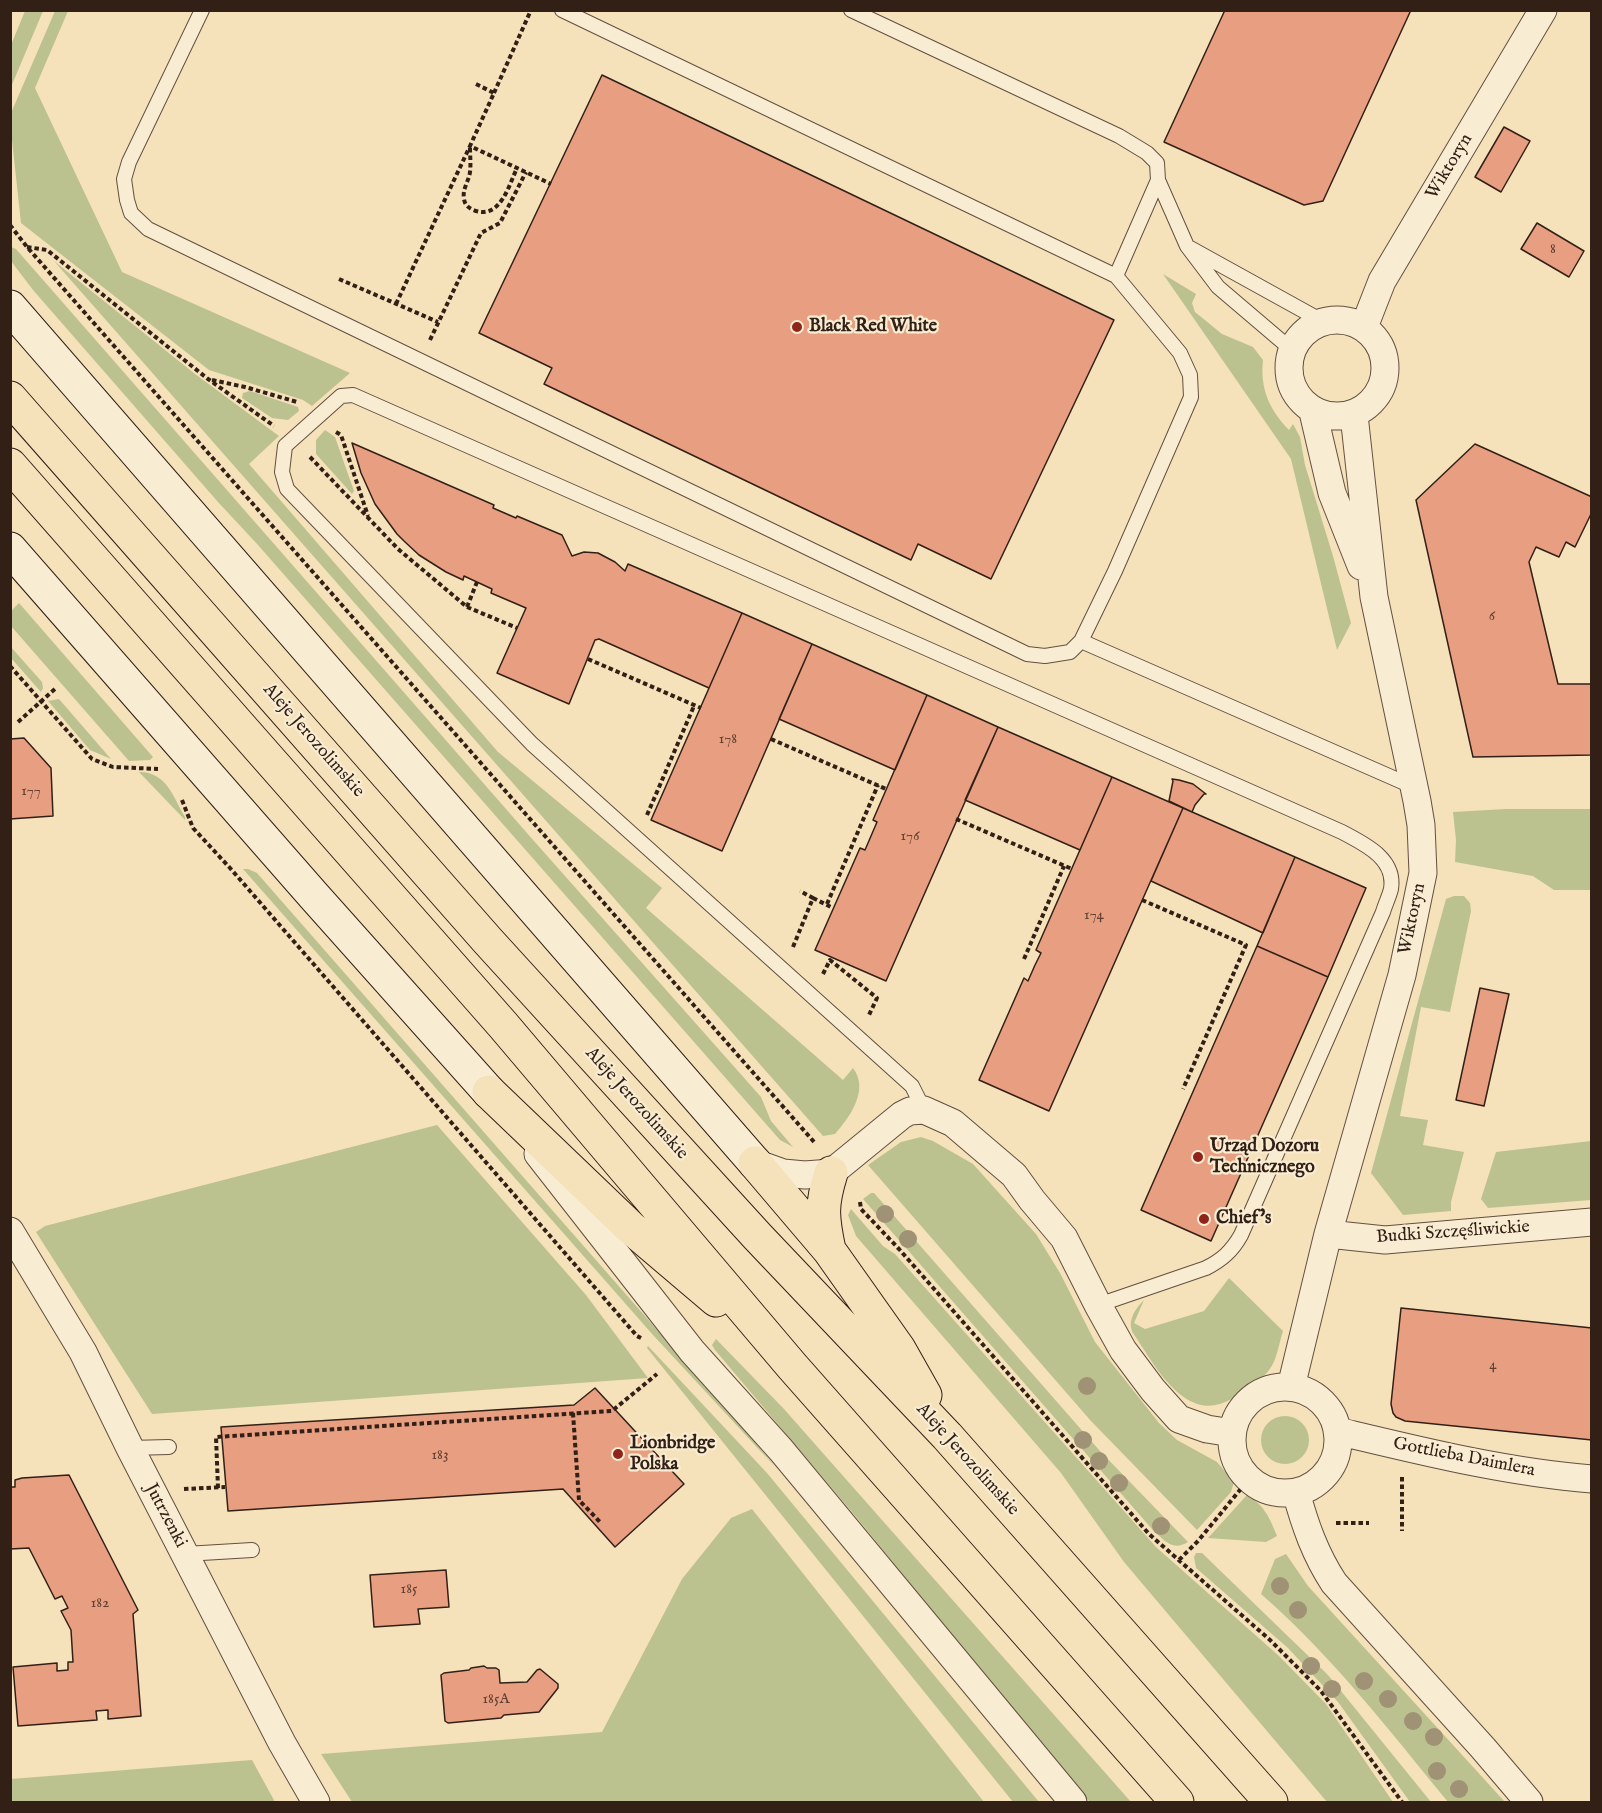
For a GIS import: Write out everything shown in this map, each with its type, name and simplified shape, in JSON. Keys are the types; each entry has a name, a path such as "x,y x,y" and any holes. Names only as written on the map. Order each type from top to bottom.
{"main road":[{"name":"Aleje Jerozolimskie","path":"10,398 488,941 758,1237 947,1436 1271,1803"},
{"path":"10,465 502,1025 792,1366 1177,1803"},
{"path":"489,1092 630,1227 792,1366"},
{"path":"827,1162 823,1220 829,1250"},
{"path":"755,1163 829,1250 899,1348 947,1436"}],"street":[{"name":"Wiktoryn","path":"1364,327 1382,281 1543,10"},
{"path":"10,307 755,1163 783,1173 805,1175 910,1111 924,1110 953,1123 1014,1175 1064,1238 1123,1350 1153,1390 1179,1419 1207,1429 1232,1433"},
{"path":"1344,319 1364,327 1379,342 1386,363 1383,384 1371,403 1353,415 1331,416 1313,412 1295,392 1288,372 1292,350 1303,332 1322,321 1344,319"},
{"name":"Wiktoryn","path":"1313,412 1332,493 1374,597"},
{"name":"Wiktoryn","path":"1328,1234 1402,975 1423,873 1421,825 1374,597 1353,415"},
{"path":"10,549 489,1092 693,1351 781,1450 1073,1803"},
{"name":"Budki Szczęśliwickie","path":"1328,1234 1385,1240 1592,1222"},
{"name":"Jutrzenki","path":"10,1231 83,1352 282,1743 316,1803"},
{"path":"1291,1387 1328,1234"},
{"path":"1291,1387 1307,1392 1321,1401 1332,1415 1337,1431 1337,1447 1333,1463 1324,1476 1311,1486 1296,1492 1280,1493 1263,1488 1249,1479 1238,1466 1233,1450 1232,1433 1236,1417 1246,1403 1259,1393 1275,1388 1291,1387"},
{"name":"Gottlieba Daimlera","path":"1337,1431 1447,1457 1554,1476 1592,1479"},
{"path":"1296,1492 1308,1534 1324,1569 1334,1583 1483,1748 1529,1803"}],"lane":[{"path":"202,10 129,162 124,179 131,213 148,229 1027,654 1045,656 1070,652 1081,641 1115,571 1191,397 1190,375 1180,353 1116,276 562,10"},
{"path":"851,10 1119,136 1147,153 1157,163 1158,180 1186,246 1218,287 1292,350"},
{"path":"1116,276 1158,180"},
{"path":"1186,246 1322,321"},
{"path":"924,1110 912,1086 532,744 287,489 282,472 285,446 341,396 353,395 1342,832 1374,850 1386,864 1391,873 1391,889 1383,912 1241,1235 1234,1246 1221,1260 1206,1268 1098,1305"},
{"path":"1081,641 1414,787"},
{"path":"130,1448 169,1447"},
{"path":"185,1554 252,1550"}],"path":[{"path":"396,304 531,10"},
{"path":"476,84 494,93"},
{"path":"470,146 470,174 464,189 464,201 470,209 482,213 494,209 501,202 517,168"},
{"path":"470,146 551,184"},
{"path":"420,360 481,233 500,223 526,172"},
{"path":"10,225 827,1162"},
{"path":"27,247 47,250 208,379 293,439 398,549 467,607 517,628"},
{"path":"339,279 438,322"},
{"path":"467,607 477,582"},
{"path":"588,659 701,708"},
{"path":"10,666 92,759 113,767 157,769 164,773"},
{"path":"18,722 56,688"},
{"path":"643,824 694,706"},
{"path":"771,739 886,789"},
{"path":"827,904 878,785"},
{"path":"179,791 193,828 638,1336"},
{"path":"956,819 1072,869"},
{"path":"1024,959 1064,866"},
{"path":"800,891 833,908"},
{"path":"800,954 793,948 813,898"},
{"path":"1142,900 1246,945 1183,1089"},
{"path":"815,968 823,974 830,960 877,998 868,1017 875,1022"},
{"path":"860,1199 861,1209 1149,1534 1270,1640 1322,1691 1402,1803"},
{"path":"218,1488 216,1437 612,1411 657,1374"},
{"path":"573,1413 579,1500 600,1522"},
{"path":"1402,1473 1402,1531"},
{"path":"1179,1560 1249,1479"},
{"path":"197,1489 225,1487"},
{"path":"1335,1523 1369,1523"}],"green space":[{"path":"25,11 43,11 11,87 11,45"},
{"path":"55,11 68,11 35,88 122,272 350,373 312,406 303,400 209,370 21,223 11,113"},
{"path":"11,247 16,249 761,1097 771,1121 793,1147 780,1140 33,290 11,261"},
{"path":"54,261 195,374 279,436 249,464 498,752 662,888 646,908 843,1080 853,1068 858,1076 859,1085 856,1103 835,1134 823,1136"},
{"path":"1163,274 1196,294 1192,303 1195,312 1222,334 1253,347 1263,360 1263,380 1271,406 1289,430 1293,424 1300,437 1305,465 1351,623 1337,650 1291,459"},
{"path":"250,391 298,407 299,411 288,420 272,418 242,398 243,393"},
{"path":"325,430 335,437 354,491 352,494 316,454 316,440"},
{"path":"19,603 153,757 150,760 129,761 11,626 11,611"},
{"path":"10,646 42,682 41,692 11,658"},
{"path":"59,699 111,759 90,750 48,701"},
{"path":"139,772 149,773 163,781 173,794 185,820"},
{"path":"1506,809 1591,809 1591,890 1554,890 1533,876 1455,862 1456,840 1453,812"},
{"path":"243,869 257,873 778,1470 653,1335"},
{"path":"1464,896 1470,903 1471,911 1450,1012 1421,1007 1400,1116 1428,1120 1423,1145 1464,1152 1451,1202 1451,1211 1403,1215 1371,1173 1446,899"},
{"path":"437,1125 586,1295 648,1378 152,1414 36,1232 45,1226"},
{"path":"921,1137 933,1141 973,1164 1036,1234 1060,1273 1095,1342 1159,1423 1177,1440 1217,1462 1234,1482 1231,1492 1197,1530 1091,1421 868,1165 901,1142"},
{"path":"1591,1141 1591,1200 1488,1208 1481,1199 1496,1152"},
{"path":"874,1193 1100,1451 1188,1542 1173,1545 1164,1541 1152,1529 863,1199"},
{"path":"851,1209 883,1246 895,1254 1156,1547 1279,1656 1326,1704 1393,1802 1327,1802 1124,1562 1061,1473 856,1236 848,1215"},
{"path":"1229,1278 1283,1331 1278,1351 1266,1374 1228,1401 1212,1406 1194,1403 1177,1392 1163,1377 1133,1333 1131,1320 1144,1300 1134,1323 1145,1329 1204,1311"},
{"path":"716,1339 784,1409 1131,1802 1090,1802 1057,1765 857,1518 715,1350 712,1345"},
{"path":"648,1346 767,1473 1039,1802 1013,1802 647,1348"},
{"path":"1280,1416 1290,1416 1302,1423 1309,1435 1309,1445 1302,1457 1290,1464 1280,1464 1265,1453 1261,1445 1261,1435 1272,1420"},
{"path":"1247,1495 1266,1512 1277,1536 1266,1542 1208,1538"},
{"path":"752,1509 984,1802 352,1802 321,1754 602,1732 682,1579 731,1518"},
{"path":"1196,1553 1202,1553 1328,1675 1431,1802 1410,1802 1338,1702 1288,1648 1196,1568 1194,1557"},
{"path":"1286,1554 1308,1586 1505,1802 1448,1802 1336,1668 1261,1594 1275,1559"},
{"path":"252,1760 275,1802 11,1802 11,1779"}],"building":[{"path":"1225,10 1411,10 1323,201 1304,205 1164,142"},
{"name":"Black Red White","path":"602,75 1114,320 991,579 918,544 911,560 544,384 552,368 479,333"},
{"path":"1504,127 1530,141 1501,192 1475,177"},
{"path":"1537,223 1584,251 1569,277 1521,249"},
{"path":"352,443 494,505 493,508 562,535 572,556 584,552 598,553 615,562 625,571 628,564 742,613 709,688 599,639 595,640 569,704 497,673 526,608 491,593 492,589 464,576 463,580 446,572 419,555 404,541 375,504 361,473"},
{"path":"1475,444 1592,497 1592,512 1575,547 1566,542 1559,557 1536,547 1529,562 1558,684 1591,684 1592,673 1592,755 1473,757 1416,500"},
{"path":"742,613 812,644 722,851 651,820"},
{"path":"812,644 927,695 895,770 779,719"},
{"path":"927,695 998,727 886,981 815,950 860,848 865,850 877,822 873,820"},
{"path":"998,727 1112,777 1080,850 965,800"},
{"path":"24,738 51,768 53,816 10,819 10,739"},
{"path":"1112,777 1183,808 1049,1111 979,1080 1024,978 1028,981 1041,953 1036,950"},
{"path":"1172,779 1193,784 1206,794 1195,805 1192,812 1169,801"},
{"path":"1183,808 1295,857 1263,933 1151,881"},
{"path":"1295,857 1366,888 1328,977 1257,946"},
{"path":"1257,946 1328,977 1211,1241 1141,1210"},
{"path":"1480,988 1509,994 1484,1106 1456,1100"},
{"path":"1401,1308 1592,1328 1592,1440 1405,1421 1396,1417 1391,1404"},
{"path":"595,1388 684,1484 615,1547 563,1489 228,1511 221,1427 574,1405"},
{"path":"69,1475 138,1610 133,1614 141,1716 108,1719 108,1710 96,1711 97,1720 18,1726 13,1667 57,1663 57,1671 68,1670 68,1662 73,1662 71,1630 61,1611 68,1608 62,1596 55,1599 29,1548 10,1549 10,1487 15,1487 15,1480 22,1478"},
{"path":"446,1570 449,1607 418,1609 420,1624 374,1627 370,1575"},
{"path":"484,1666 499,1670 500,1683 527,1682 540,1669 558,1684 558,1688 539,1712 504,1715 501,1718 448,1723 445,1721 441,1675"}],"place":[{"name":"Black Red White","path":"797,327"},
{"name":"Urząd Dozoru Technicznego","path":"1198,1157"},
{"name":"Chief's","path":"1204,1219"},
{"name":"Lionbridge Polska","path":"618,1454"}]}
